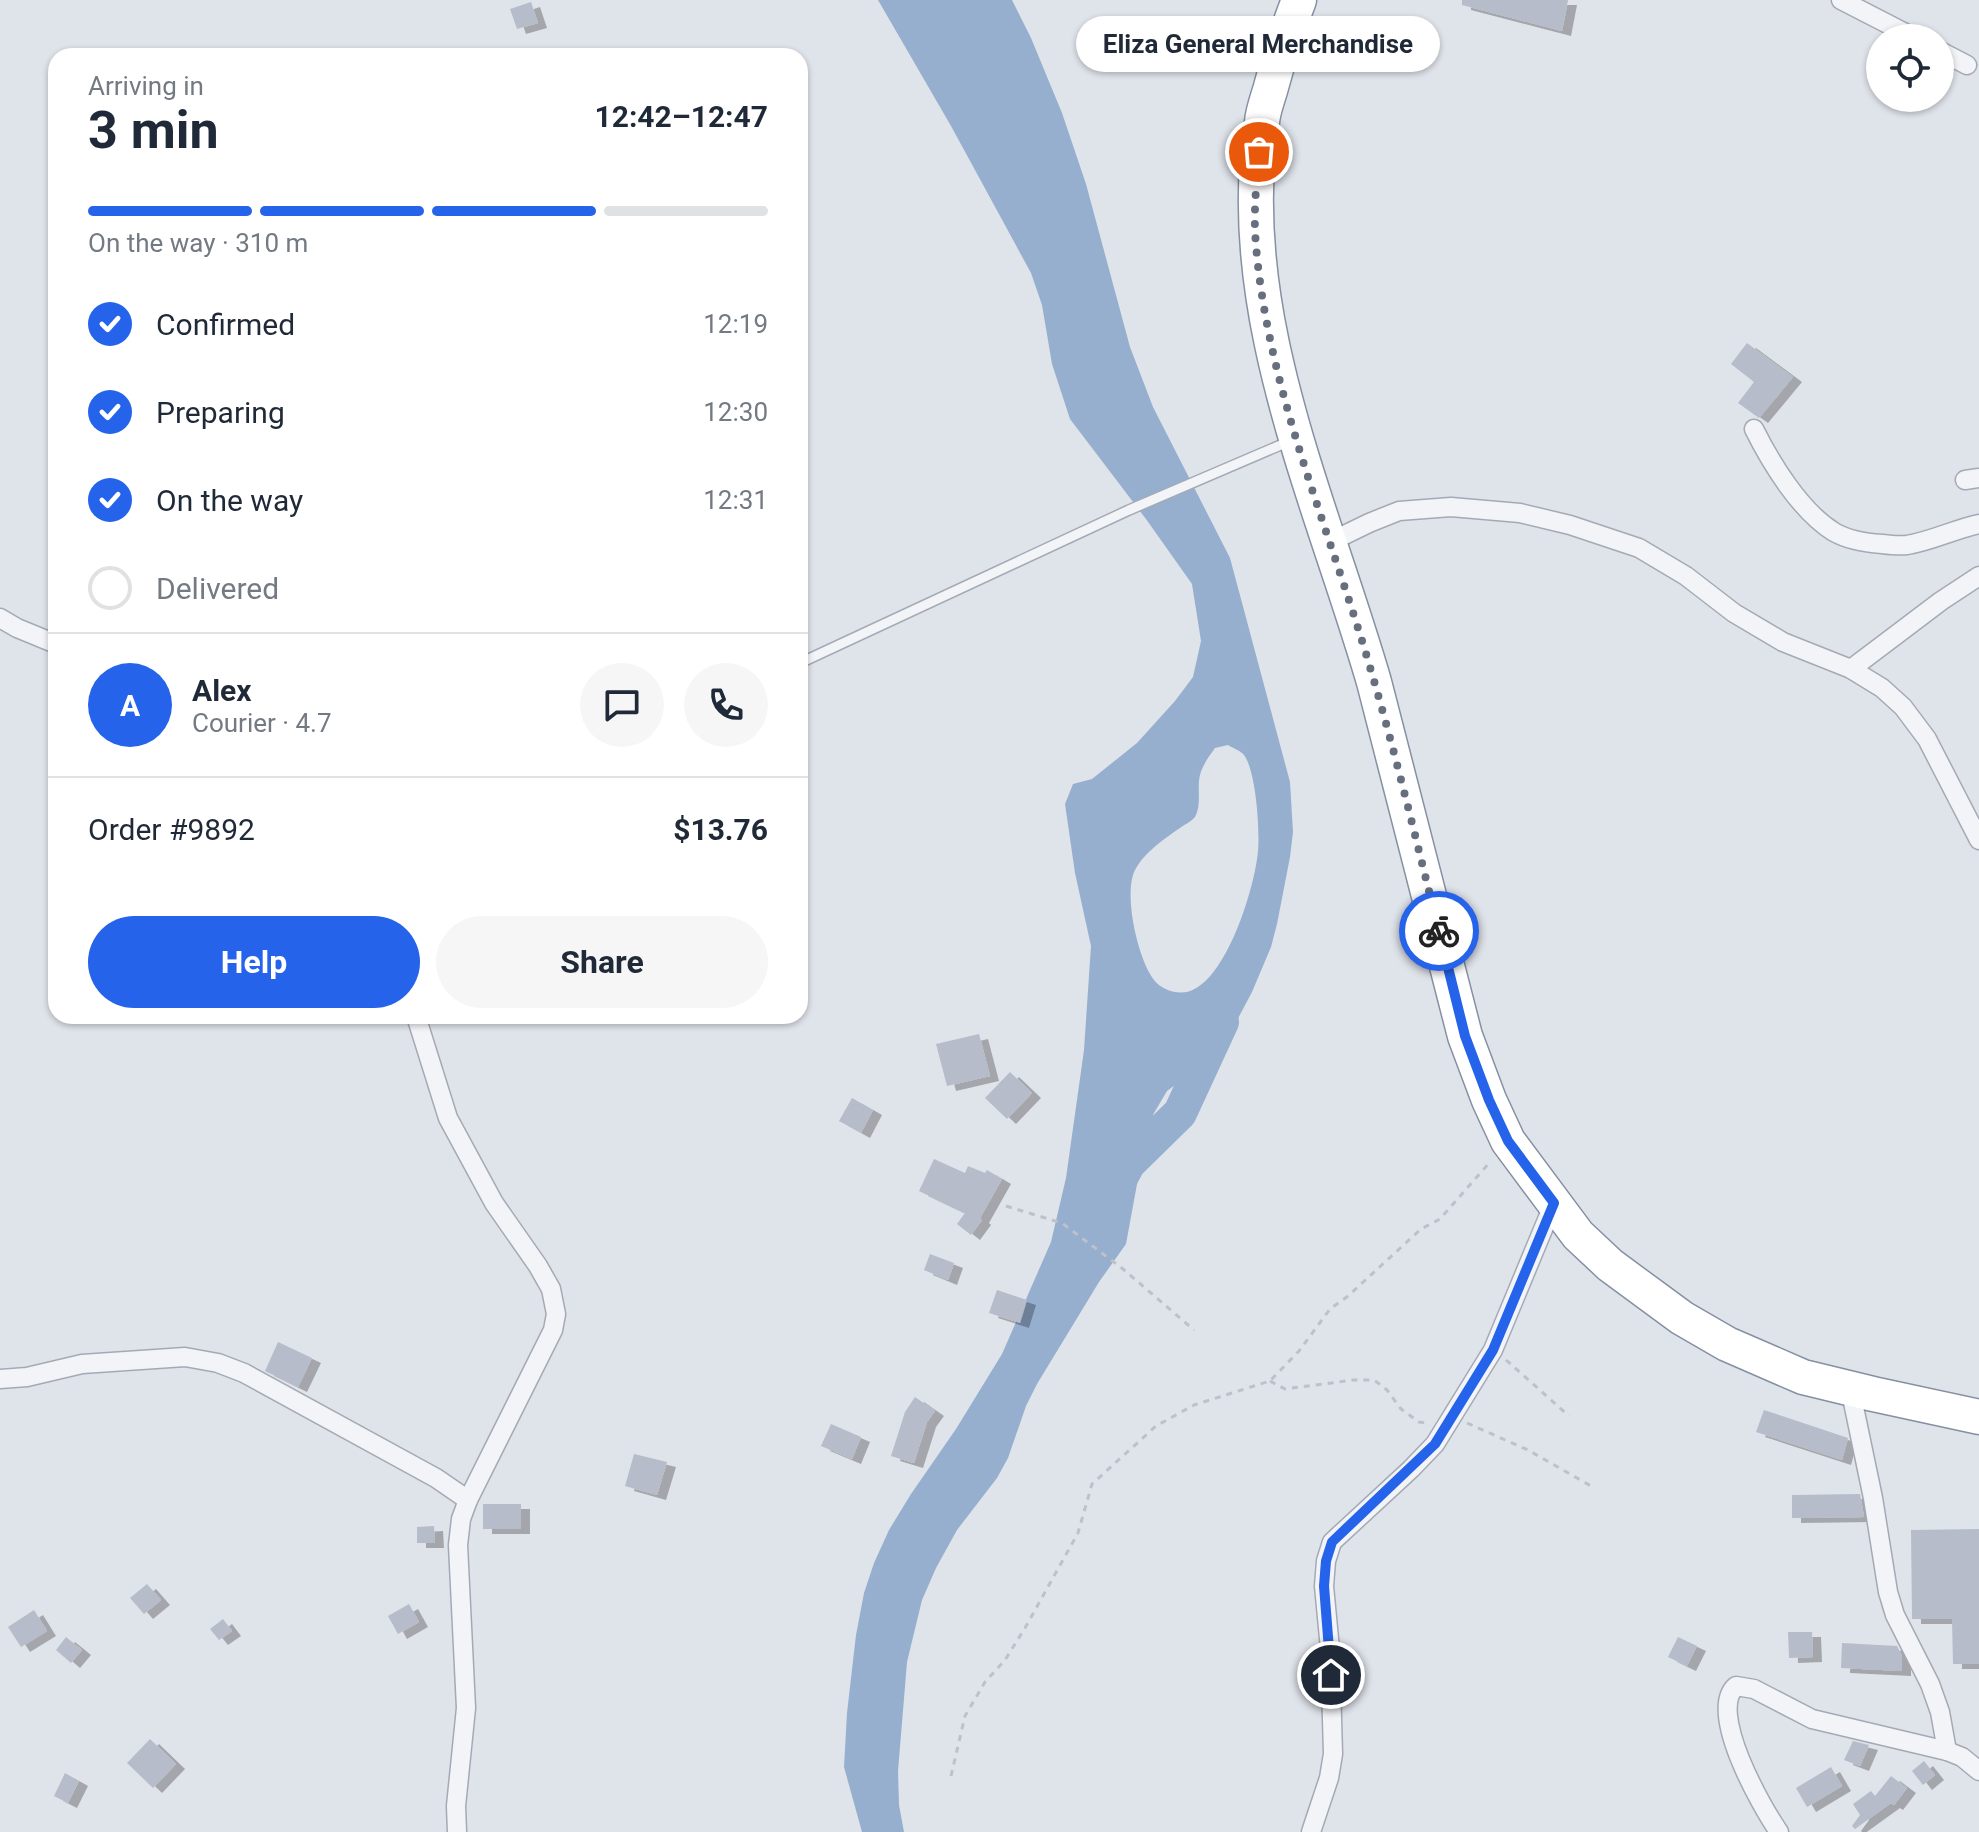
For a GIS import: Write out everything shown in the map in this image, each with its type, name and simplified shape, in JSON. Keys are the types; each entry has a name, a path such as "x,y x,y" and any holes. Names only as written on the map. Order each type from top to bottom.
{"highway":[{"path":"1299,0 1262,121 1256,183 1255,228 1269,331 1282,390 1374,682 1465,1036 1508,1141 1578,1235 1610,1265 1682,1318 1727,1344 1803,1377 1979,1417"}],"street":[{"path":"1841,0 1888,24"},
{"path":"1954,58 1967,65"},
{"path":"1754,429 1786,482 1812,514 1845,537 1872,544 1904,546 1979,524"},
{"path":"1328,543 1399,511 1451,507 1520,513 1570,525 1639,548 1686,576 1734,613 1771,635 1851,669 1882,688 1903,707 1927,739 1979,840"},
{"path":"1851,669 1979,576"},
{"path":"0,618 48,641"},
{"path":"419,1024 448,1118 494,1203 551,1289 556,1314 553,1330 542,1354 461,1519 458,1545 466,1708 456,1806 457,1832"},
{"path":"1311,1832 1326,1790 1333,1754 1330,1649 1324,1586 1326,1561 1332,1542 1435,1444 1493,1350 1554,1203"},
{"path":"0,1379 27,1377 82,1364 128,1360 185,1357 218,1363 244,1373 436,1478 468,1500"},
{"path":"1850,1388 1873,1498 1888,1592 1895,1615 1930,1684 1940,1712 1947,1751"},
{"path":"1779,1832 1747,1777 1734,1745 1727,1699 1736,1686 1754,1689 1812,1719 1947,1751 1962,1757 1979,1771"}],"lane":[{"path":"808,659 1129,510 1297,439"}],"path":[{"path":"951,1776 965,1716 985,1682 1005,1660 1065,1557 1078,1533 1092,1484 1156,1426 1194,1405 1270,1381 1299,1351 1330,1309 1411,1237 1451,1209 1508,1141"},
{"path":"1006,1206 1062,1223 1194,1330"},
{"path":"1493,1350 1569,1416"},
{"path":"1270,1381 1285,1389 1374,1380 1387,1390 1401,1409 1419,1422 1431,1424 1452,1417 1528,1450 1591,1486"}],"water":[{"path":"878,0 1012,0 1031,38 1062,113 1086,184 1130,347 1153,407 1230,558 1290,782 1293,832 1277,924 1252,992 1226,1041 1209,1060 1167,1091 1154,1113 1146,1135 1126,1244 1037,1384 1008,1458 997,1478 957,1530 922,1600 907,1662 898,1771 904,1832 862,1832 844,1767 847,1713 864,1593 889,1530 1002,1354 1051,1242 1066,1178 1084,1050 1091,946 1075,873 1065,804 1073,784 1092,779 1137,743 1175,701 1193,677 1201,641 1192,584 1070,419 1052,364 1042,305 1031,273","holes":["1228,745 1244,755 1252,774 1258,816 1256,867 1236,932 1226,953 1201,985 1187,992 1173,992 1154,980 1143,958 1132,914 1133,875 1153,848 1195,817 1203,767 1215,748"]}],"building":[{"path":"1462,0 1568,0 1562,31 1462,5"},
{"path":"531,2 538,23 517,29 510,9"},
{"path":"1747,343 1793,377 1759,418 1738,403 1754,382 1731,364"},
{"path":"979,1034 990,1076 947,1086 936,1044"},
{"path":"1010,1072 1032,1093 1007,1119 985,1098"},
{"path":"852,1098 873,1110 861,1133 839,1121"},
{"path":"934,1159 965,1173 968,1166 985,1173 987,1170 1002,1179 971,1235 957,1224 965,1213 919,1191"},
{"path":"930,1254 954,1263 948,1280 924,1270"},
{"path":"997,1290 1027,1300 1020,1323 989,1313"},
{"path":"278,1342 312,1358 298,1387 265,1371"},
{"path":"915,1397 935,1411 927,1422 914,1463 891,1456 905,1412"},
{"path":"1764,1410 1848,1438 1842,1460 1756,1432"},
{"path":"831,1424 861,1437 852,1459 821,1446"},
{"path":"634,1454 667,1462 657,1495 625,1486"},
{"path":"1860,1494 1864,1517 1792,1518 1792,1495"},
{"path":"483,1504 521,1504 521,1529 483,1529"},
{"path":"434,1526 435,1543 417,1543 417,1527"},
{"path":"1979,1529 1979,1664 1953,1664 1952,1619 1912,1619 1911,1530"},
{"path":"147,1584 161,1600 144,1614 130,1598"},
{"path":"409,1604 419,1622 398,1634 388,1616"},
{"path":"34,1610 47,1631 21,1647 8,1627"},
{"path":"223,1619 232,1631 219,1640 210,1629"},
{"path":"1788,1632 1812,1632 1813,1657 1789,1658"},
{"path":"66,1637 82,1650 71,1663 56,1650"},
{"path":"1678,1637 1697,1646 1687,1666 1668,1657"},
{"path":"1842,1643 1897,1646 1902,1656 1902,1671 1841,1668"},
{"path":"150,1739 176,1764 153,1788 127,1763"},
{"path":"1853,1741 1869,1745 1860,1766 1844,1760"},
{"path":"1924,1761 1935,1775 1923,1785 1912,1771"},
{"path":"1831,1767 1842,1786 1807,1807 1796,1788"},
{"path":"65,1773 79,1781 68,1803 54,1796"},
{"path":"1891,1776 1907,1788 1894,1805 1891,1803 1855,1829 1852,1826 1860,1815 1853,1804 1871,1791 1875,1796"}],"waterway":[{"path":"1116,1187 1129,1163 1180,1113 1222,1022"}],"way so far":[{"path":"1259,152 1255,228 1259,271 1282,390 1374,682 1439,931"}],"place":[{"name":"Eliza General Merchandise","path":"1259,152"}],"route":[{"path":"1331,1675 1324,1586 1326,1561 1332,1542 1435,1444 1493,1350 1554,1203 1508,1141 1489,1100 1465,1036 1439,931"}]}
